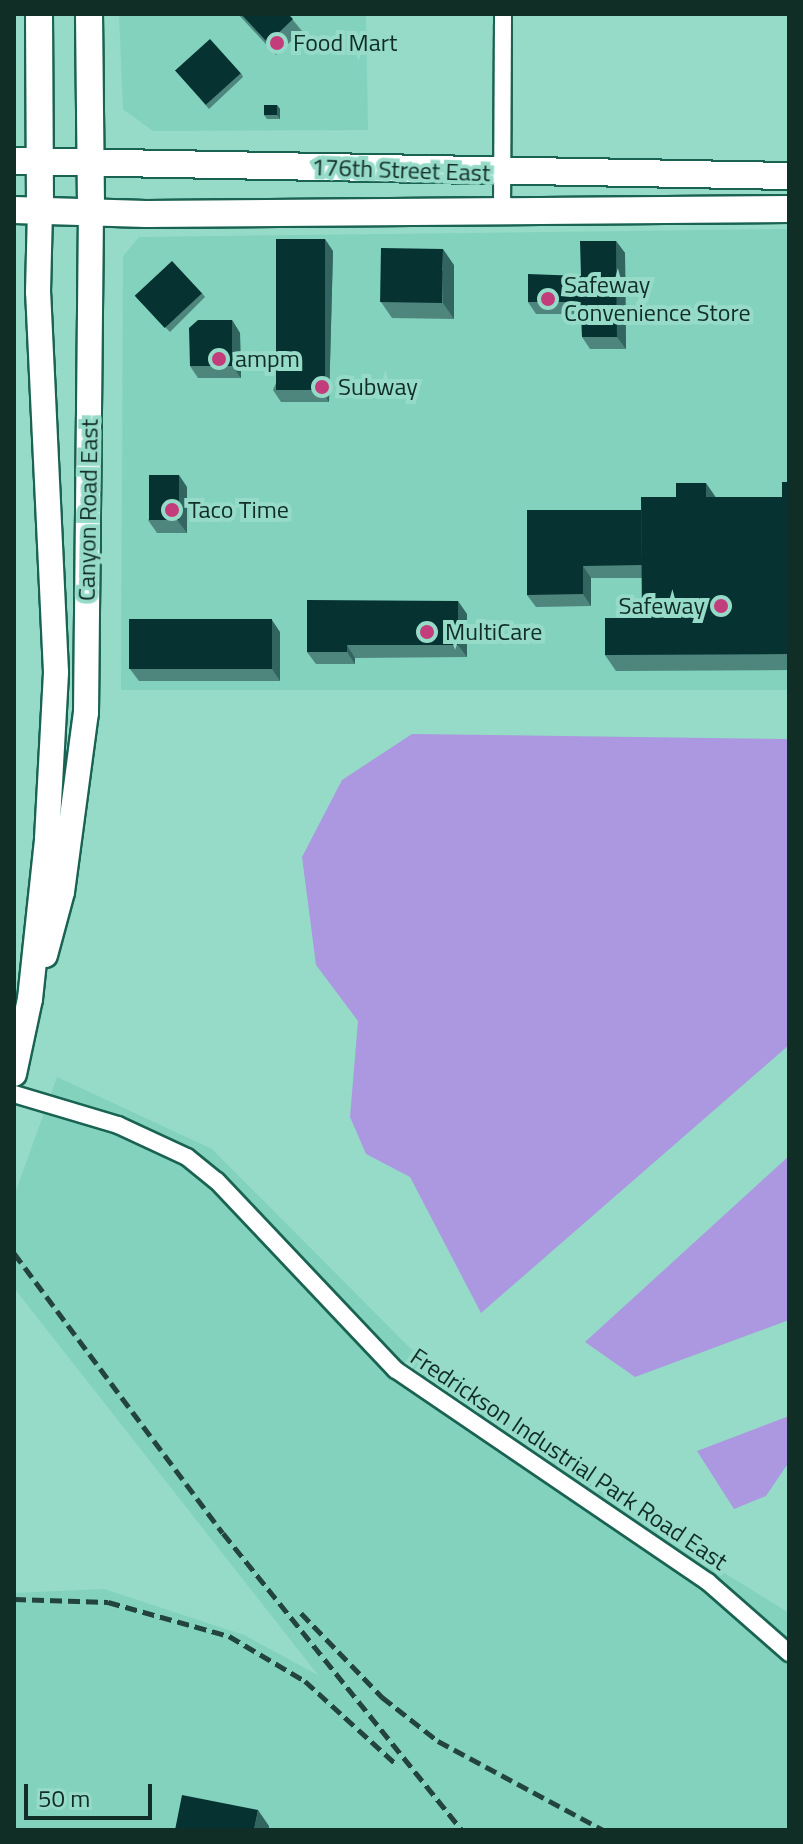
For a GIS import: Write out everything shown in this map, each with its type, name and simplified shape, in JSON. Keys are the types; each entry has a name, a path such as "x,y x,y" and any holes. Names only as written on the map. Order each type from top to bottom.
{"main road":[{"name":"Canyon Road East","path":"30,999 47,839 56,672 38,292 27,211 41,161 39,14"},
{"name":"Canyon Road East","path":"14,1074 30,999 62,892 86,713 92,161 89,14"},
{"name":"176th Street East","path":"14,161 502,173 789,176"},
{"name":"176th Street East","path":"27,211 789,209"}],"street":[{"path":"502,210 503,14"},
{"name":"Fredrickson Industrial Park Road East","path":"14,1094 118,1125 187,1157 217,1181 396,1370 708,1582 789,1653"}],"shaded area":[{"path":"119,14 366,14 368,130 153,131 123,109"},
{"path":"789,229 789,690 121,690 123,256 139,237"},
{"path":"412,734 789,739 789,1045 481,1313 410,1177 366,1154 350,1117 358,1021 316,965 302,857 342,780"},
{"path":"57,1077 212,1149 409,1347 645,1524 789,1613 789,1830 14,1830 14,1593 104,1589 244,1635 318,1675 14,1288 14,1196"},
{"path":"789,1156 789,1320 635,1377 585,1342"},
{"path":"789,1416 789,1462 766,1496 734,1509 697,1451"}],"building":[{"path":"241,14 288,14 293,19 268,43"},
{"path":"210,39 241,73 206,105 175,70"},
{"path":"264,105 277,105 277,115 264,115"},
{"path":"276,239 325,239 325,390 276,390"},
{"path":"580,241 616,241 617,337 582,337 581,302 528,302 528,274 581,276"},
{"path":"381,248 443,249 442,303 380,302"},
{"path":"172,261 202,293 165,328 135,296"},
{"path":"198,320 232,320 232,366 190,366 189,328"},
{"path":"149,475 179,475 179,520 149,520"},
{"name":"Safeway","path":"782,482 789,482 789,654 605,655 605,618 642,618 641,497 676,497 676,483 706,483 706,497 782,497"},
{"path":"527,510 641,510 642,565 583,566 583,594 527,595"},
{"path":"307,600 458,601 458,645 347,645 347,652 307,652"},
{"path":"129,619 272,619 272,669 129,669"},
{"path":"182,1795 258,1810 254,1830 175,1830"}],"railway":[{"path":"14,1253 223,1533 462,1830"},
{"path":"14,1599 108,1602 229,1636 305,1681 396,1764"},
{"path":"301,1613 382,1697 438,1741 603,1830"}],"place":[{"name":"Food Mart","path":"277,43"},
{"name":"Safeway Convenience Store","path":"548,299"},
{"name":"ampm","path":"219,359"},
{"name":"Subway","path":"322,387"},
{"name":"Taco Time","path":"172,510"},
{"name":"Safeway","path":"721,606"},
{"name":"MultiCare","path":"427,632"}]}
